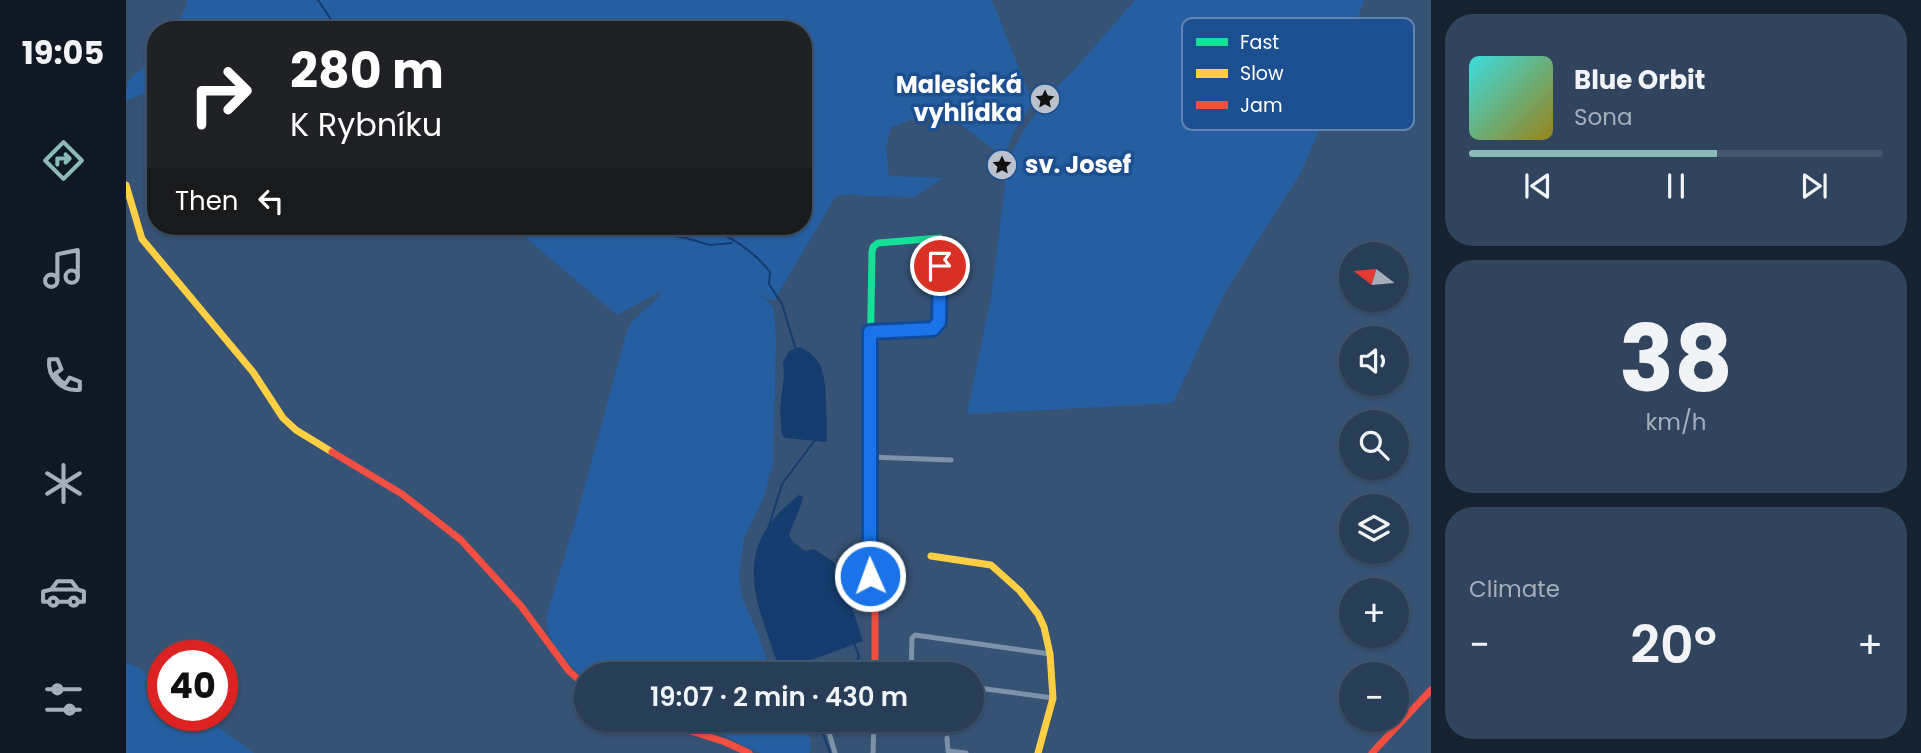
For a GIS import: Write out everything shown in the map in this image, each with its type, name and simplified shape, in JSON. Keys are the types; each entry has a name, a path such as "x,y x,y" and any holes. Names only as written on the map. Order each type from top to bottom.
{"street":[{"path":"126,185 142,239 253,372 283,418 315,443 385,483 440,521 481,561 530,618 560,662 574,675"},
{"path":"870,332 933,329 939,322 940,238 878,243 872,252 870,332 869,561 875,612 875,662"},
{"path":"940,449 940,459"},
{"path":"869,457 951,460"},
{"path":"931,556 991,565 1030,601 1044,627 1050,653 1053,698 1038,753"},
{"path":"911,662 912,637 918,635 1050,653"},
{"path":"984,689 1053,698"},
{"path":"1372,753 1431,690"},
{"path":"694,732 749,753"},
{"path":"829,732 835,753"},
{"path":"873,753 874,732"},
{"path":"947,738 948,751 966,753"}],"shaded area":[{"path":"186,0 992,0 1033,103 1013,133 1004,157 948,115 911,120 891,127 886,149 889,176 943,178 914,197 854,194 836,196 774,301 756,294 773,307 774,315 776,338 773,463 764,497 744,538 739,576 742,597 767,662 574,662 574,669 558,651 549,633 547,614 627,330 634,319 654,302 662,291 617,315 523,235 812,235 812,21 179,21 187,5"},
{"path":"1135,0 1364,0 1358,18 1182,18 1182,130 1320,130 1300,174 1224,294 1173,403 967,414 991,297 1008,160 1024,130 1052,91 1074,70"},
{"path":"146,65 147,92 126,101 128,83"},
{"path":"800,347 814,357 823,372 827,442 785,438 782,435 780,409 783,362 789,351"},
{"path":"799,495 803,497 789,535 793,542 805,551 814,549 834,562 844,583 863,641 805,662 777,662 759,607 754,570 761,539 782,510"},
{"path":"126,663 140,668 147,675 147,731 224,731 254,753 126,753"},
{"path":"714,732 808,732 809,753 760,753"}],"waterway":[{"path":"318,0 332,21"},
{"path":"669,235 710,245 732,243"},
{"path":"724,235 741,245 770,272 769,284 782,304 796,350"},
{"path":"768,529 782,484 815,440"},
{"path":"854,643 859,656 857,662"},
{"path":"823,732 830,753"}],"traffic: fast":[{"path":"870,332 933,329 939,322 940,238 878,243 873,247 872,252 870,371"}],"traffic: slow":[{"path":"126,185 142,239 253,372 283,418 296,430 332,452"},
{"path":"931,556 991,565 1020,591 1038,614 1050,654 1053,698 1038,753"}],"traffic: jam":[{"path":"870,371 868,548 875,612 875,662"},
{"path":"332,452 402,494 461,540 521,606 574,675"},
{"path":"1372,753 1431,690"},
{"path":"694,732 749,753"}],"place":[{"name":"Malesická vyhlídka","path":"1045,99"},
{"name":"sv. Josef","path":"1002,165"}],"route":[{"path":"870,576 870,332 933,329 937,326 940,266"}]}
